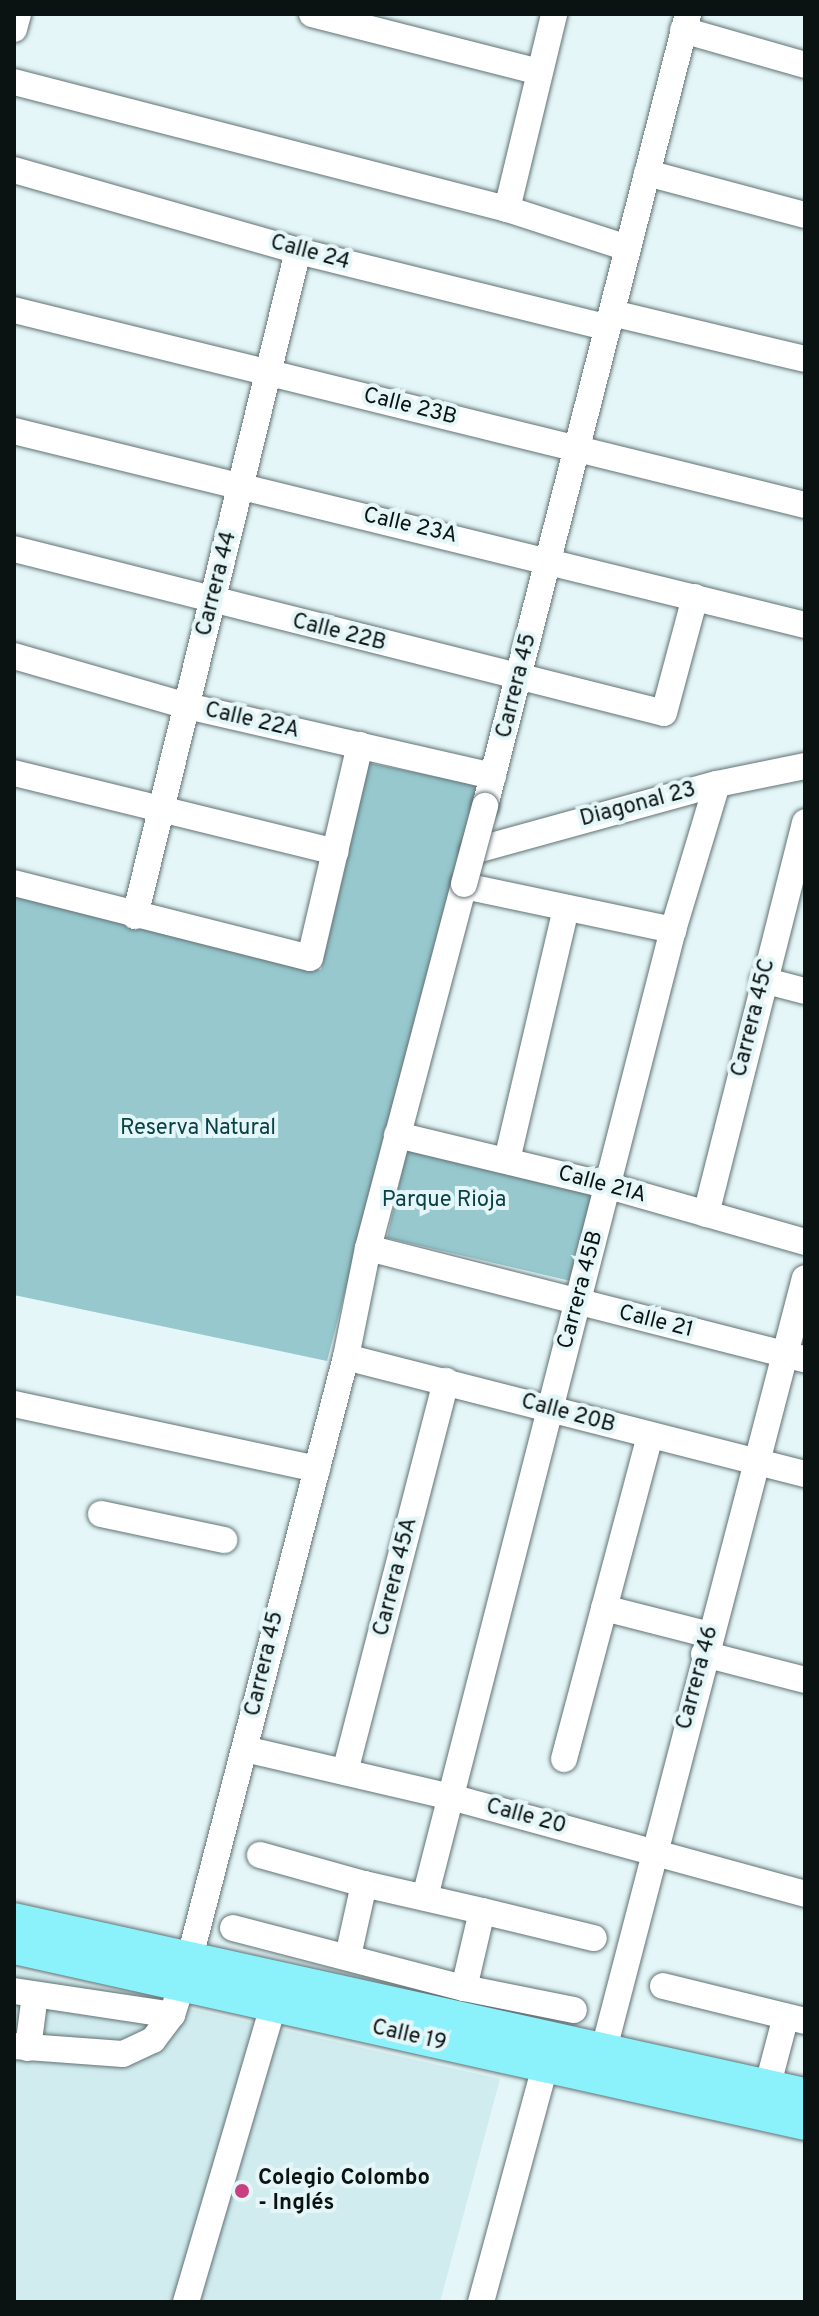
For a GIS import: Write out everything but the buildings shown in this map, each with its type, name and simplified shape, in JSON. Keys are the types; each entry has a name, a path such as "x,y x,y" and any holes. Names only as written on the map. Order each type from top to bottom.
{"main road":[{"name":"Calle 19","path":"14,1920 181,1985 396,2004 548,2054"},
{"name":"Calle 19","path":"14,1947 273,2006 548,2054 805,2123"},
{"name":"Calle 19","path":"600,2066 805,2095"}],"street":[{"path":"14,29 18,14"},
{"path":"312,14 539,72"},
{"path":"507,209 554,14"},
{"path":"686,22 805,65"},
{"name":"Carrera 45","path":"181,1985 344,1365 368,1248 519,677 686,22"},
{"path":"14,82 507,209 628,248"},
{"name":"Calle 24","path":"14,170 298,251 610,320 805,359"},
{"path":"647,173 805,215"},
{"name":"Carrera 44","path":"135,916 298,251"},
{"name":"Calle 23B","path":"14,310 805,505"},
{"name":"Calle 23A","path":"14,431 805,625"},
{"name":"Calle 22B","path":"14,549 213,602 664,713 695,597"},
{"name":"Calle 22A","path":"14,656 187,706 493,776"},
{"path":"14,883 310,958 360,745"},
{"name":"Diagonal 23","path":"473,851 717,784 805,766"},
{"path":"14,773 335,852"},
{"name":"Carrera 45B","path":"425,1897 447,1796 609,1186 673,930 717,784"},
{"name":"Carrera 45C","path":"706,1214 805,822"},
{"path":"464,885 673,930"},
{"path":"507,1160 566,908"},
{"path":"763,980 805,991"},
{"name":"Calle 21A","path":"397,1135 609,1186 805,1242"},
{"name":"Calle 21","path":"368,1248 795,1356"},
{"name":"Carrera 46","path":"600,2066 652,1850 754,1461 795,1356 805,1278"},
{"name":"Calle 20B","path":"344,1365 446,1381 805,1474"},
{"name":"Carrera 45A","path":"345,1772 446,1381"},
{"path":"14,1404 317,1469"},
{"path":"564,1759 650,1436"},
{"path":"101,1514 224,1540"},
{"path":"604,1608 805,1680"},
{"name":"Calle 20","path":"245,1749 447,1796 803,1886"},
{"path":"260,1855 364,1884 594,1938"},
{"path":"348,1956 364,1884"},
{"path":"464,1988 482,1911"},
{"path":"233,1928 464,1988 574,2010"},
{"path":"396,2004 401,1970"},
{"path":"181,1985 153,2040 123,2054 21,2047 24,1993 181,1985"},
{"path":"663,1986 796,2019 767,2088"},
{"path":"186,2302 273,2006"},
{"path":"481,2302 548,2054"}],"shaded area":[{"name":"Colegio Colombo - Inglés","path":"14,1969 500,2079 440,2302 14,2302"}],"green space":[{"name":"Reserva Natural","path":"369,763 477,785 327,1361 14,1295 14,890 321,970"},
{"name":"Parque Rioja","path":"408,1144 599,1186 575,1282 387,1238"}],"place":[{"name":"Colegio Colombo - Inglés","path":"242,2191"}]}
